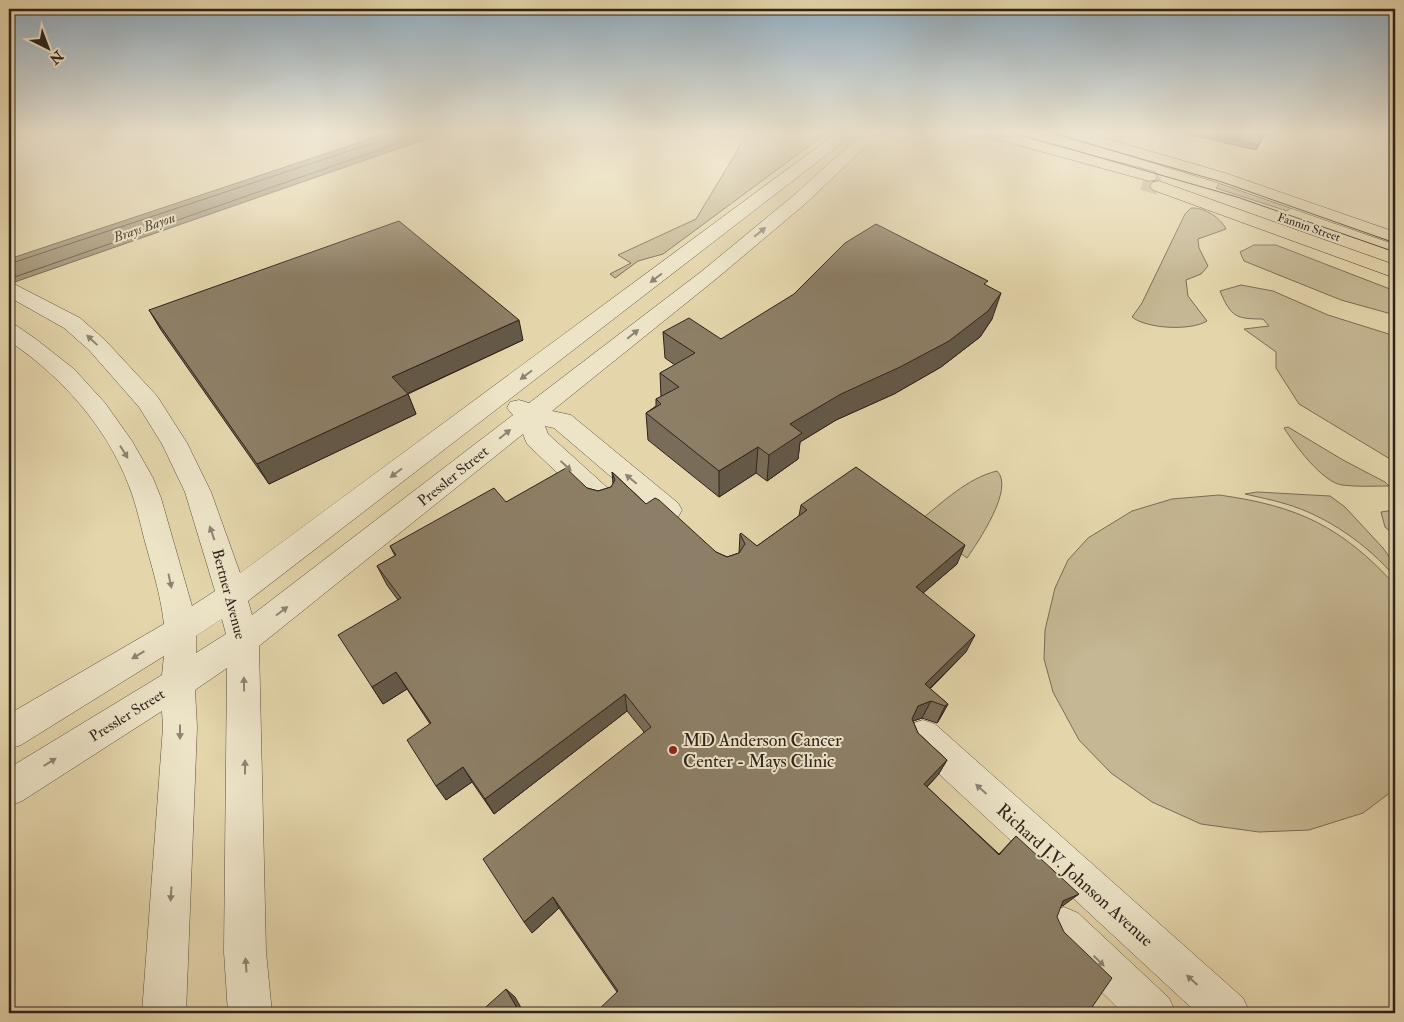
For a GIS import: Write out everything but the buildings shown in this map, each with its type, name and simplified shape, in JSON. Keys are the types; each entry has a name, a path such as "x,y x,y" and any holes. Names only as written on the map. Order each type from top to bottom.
{"main road":[{"path":"1150,180 1395,272"},
{"name":"Fannin Street","path":"1227,180 1395,238"},
{"path":"1255,180 1395,227"},
{"name":"Fannin Street","path":"1154,181 1294,221 1395,258"}],"street":[{"path":"9,733 180,630 232,596 786,180"},
{"name":"Pressler Street","path":"9,788 178,683 243,640 399,520 530,414 577,380 709,275 822,180"},
{"path":"677,262 709,275"},
{"name":"Bertner Avenue","path":"9,289 72,323 125,376 126,411 135,469 147,500 166,565 180,630 178,683 179,767 164,1013"},
{"name":"Bertner Avenue","path":"9,332 38,350 83,390 126,411 174,444 198,492 232,596 243,640 245,952 250,1013"},
{"path":"498,396 530,414 562,421 676,517"},
{"path":"530,414 536,438 602,499"},
{"name":"Richard J.V. Johnson Avenue","path":"923,736 1228,1013"},
{"path":"1064,928 1154,1013"}],"shaded area":[{"path":"720,180 763,180 663,254 638,261 615,278 610,274 631,263 618,255 696,219"},
{"path":"1220,183 1291,208 1287,211 1216,188"},
{"path":"1191,208 1201,209 1212,214 1226,229 1198,239 1199,248 1208,266 1201,274 1186,280 1188,296 1207,321 1191,326 1169,327 1139,321 1132,317 1142,303 1185,214"},
{"path":"1254,245 1276,245 1395,291 1395,315 1341,300 1244,261 1240,252"},
{"path":"1241,285 1273,291 1328,315 1395,336 1395,462 1299,404 1276,368 1276,352 1244,329 1269,326 1263,319 1235,315 1220,291"},
{"path":"1288,427 1389,486 1348,486 1334,482 1318,470 1302,453 1284,428"},
{"path":"997,471 1001,479 998,502 986,528 967,558 918,522 965,485 986,474"},
{"path":"1257,492 1330,496 1345,507 1383,548 1395,565 1395,577 1359,543 1317,516 1301,509 1245,494"},
{"path":"1219,495 1272,505 1316,522 1336,533 1356,548 1395,585 1395,789 1363,813 1309,830 1259,832 1201,824 1152,802 1111,773 1079,740 1053,692 1044,659 1045,630 1055,588 1068,560 1088,538 1132,511 1172,499"},
{"path":"1395,510 1395,536 1385,527 1381,512"}],"water":[{"name":"Brays Bayou","path":"247,180 309,180 9,284 9,259"}],"tunnel":[{"path":"1143,181 1159,186"}],"tram line":[{"path":"1177,180 1237,197 1395,252"},
{"path":"1214,180 1395,243"}],"place":[{"name":"MD Anderson Cancer Center - Mays Clinic","path":"673,750"}]}
